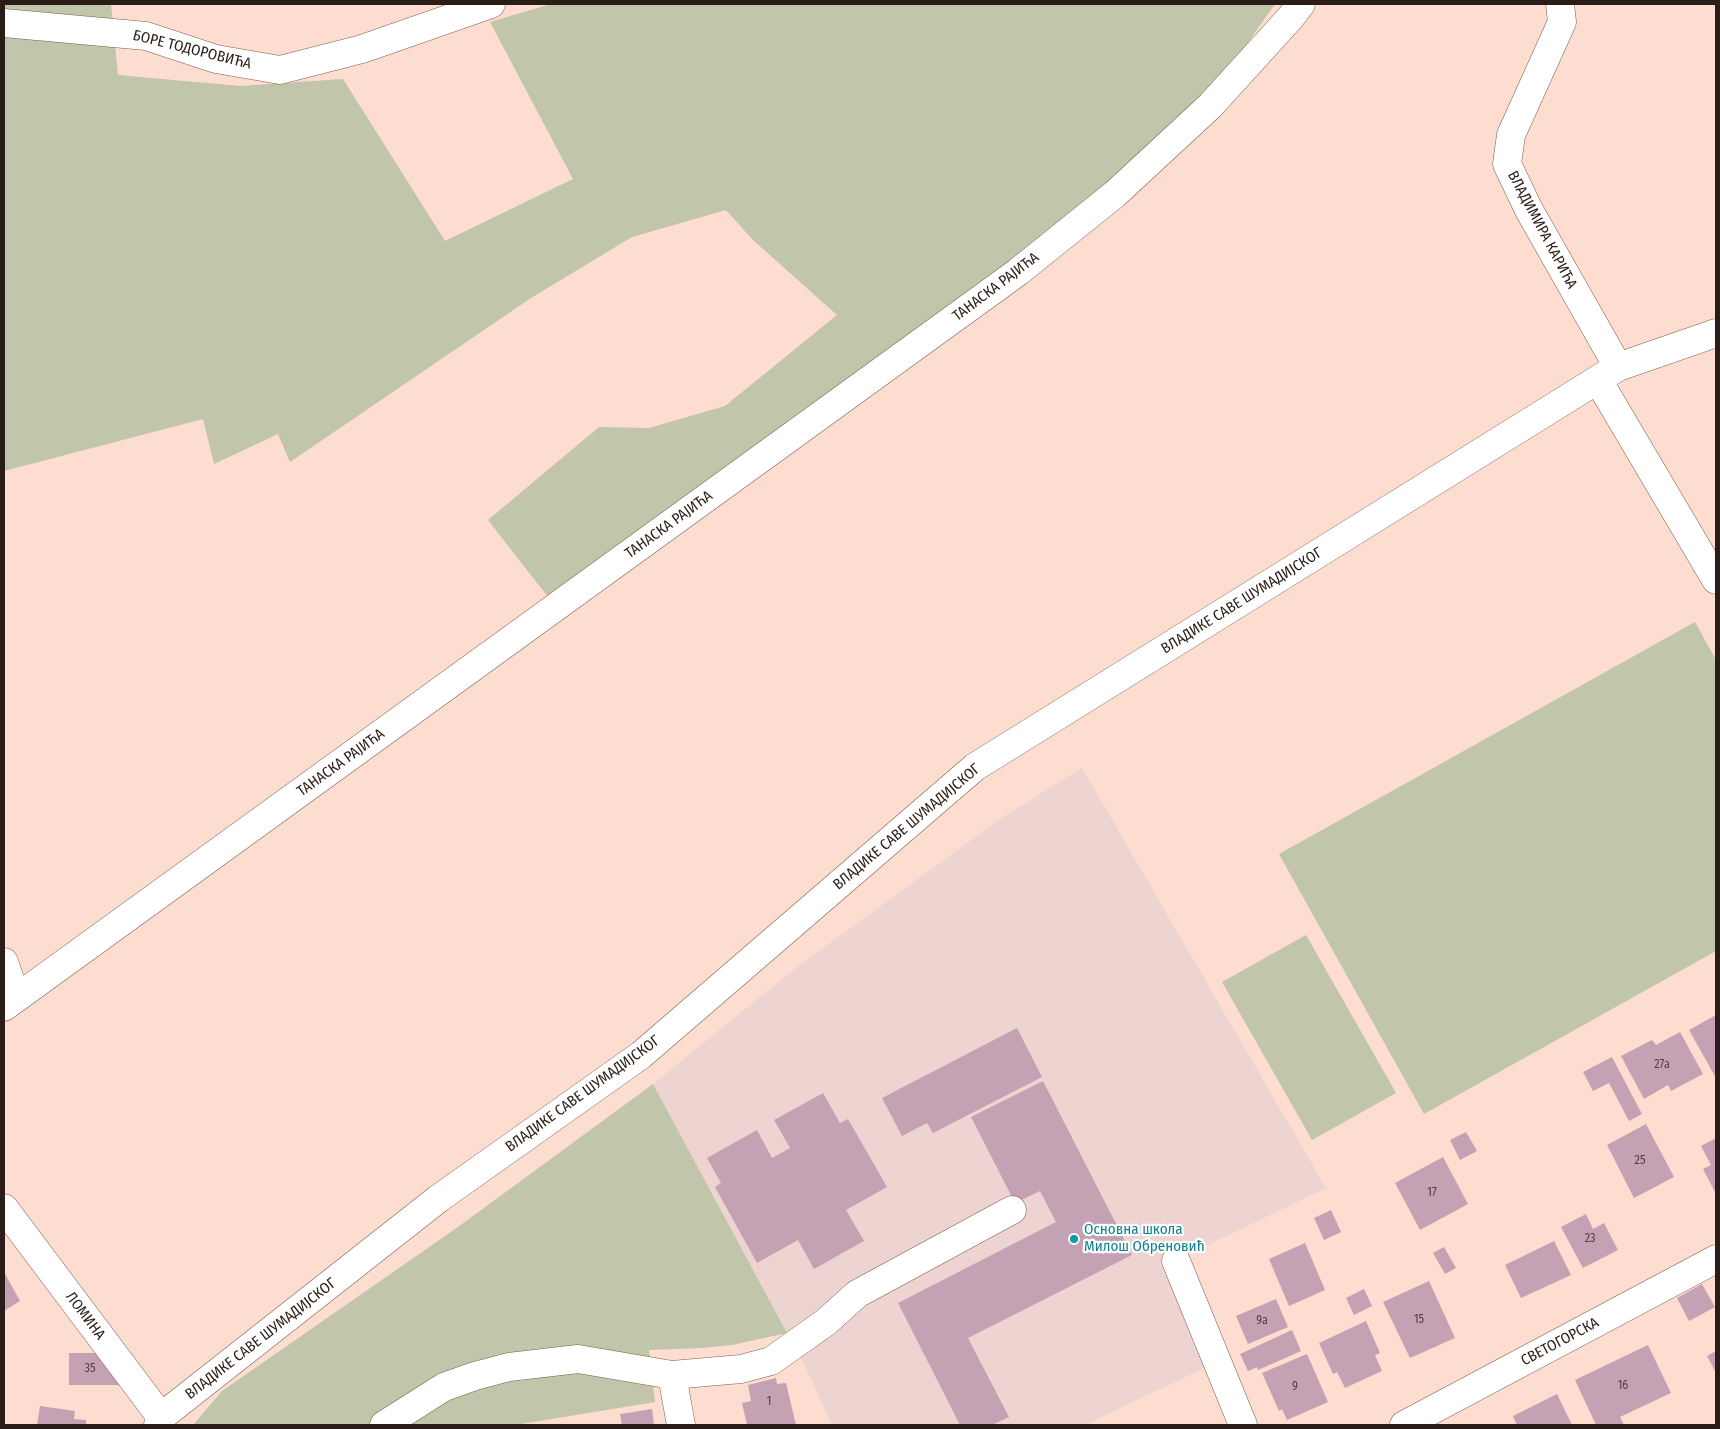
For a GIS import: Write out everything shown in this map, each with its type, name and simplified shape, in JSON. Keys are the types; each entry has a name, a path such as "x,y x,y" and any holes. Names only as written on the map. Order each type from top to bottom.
{"street":[{"name":"БОРЕ ТОДОРОВИЋА","path":"4,23 146,36 216,59 280,70 362,49 491,4"},
{"name":"ТАНАСКА РАЈИЋА","path":"10,1003 1018,272 1115,194 1210,106 1292,17 1300,4"},
{"name":"ВЛАДИМИРА КАРИЋА","path":"1560,4 1562,22 1511,135 1507,164 1608,373 1716,580"},
{"name":"ВЛАДИКЕ САВЕ ШУМАДИЈСКОГ","path":"159,1421 438,1199 641,1055 975,767 1608,373 1716,333"},
{"path":"4,962 10,1003"},
{"name":"ЛОМИНА","path":"4,1208 159,1421"},
{"path":"384,1425 444,1387 474,1376 509,1367 578,1358 672,1375 741,1369 771,1361 826,1322 857,1294 1012,1210"},
{"name":"СВЕТОГОРСКА","path":"1404,1425 1716,1259"},
{"path":"1176,1261 1243,1425"},
{"path":"672,1375 681,1425"}],"shaded area":[{"path":"1082,768 1326,1188 1162,1267 1208,1366 1085,1425 832,1425 804,1364 653,1084 797,967 1000,819"}],"green space":[{"path":"4,4 111,4 118,75 240,86 343,79 445,241 573,179 490,22 551,4 1275,4 1209,98 1046,247 548,597 488,520 599,427 649,428 725,406 837,315 753,240 726,210 632,237 531,298 290,462 278,434 214,464 203,419 4,471"},
{"path":"1695,622 1716,660 1716,951 1424,1114 1279,854"},
{"path":"1306,935 1396,1093 1312,1140 1222,982"},
{"path":"653,1084 787,1333 732,1345 649,1350 655,1402 515,1425 193,1425 222,1391 458,1227"}],"building":[{"path":"1716,1015 1716,1078 1689,1030"},
{"path":"1017,1028 1042,1077 933,1133 927,1123 902,1136 882,1098"},
{"path":"1680,1032 1703,1074 1671,1091 1668,1085 1644,1099 1621,1056 1652,1040 1656,1045"},
{"path":"1612,1057 1642,1114 1629,1121 1609,1083 1593,1091 1583,1072"},
{"name":"Основна школа Милош Обреновић","path":"1043,1081 1132,1255 968,1338 1009,1417 992,1425 960,1425 898,1303 1056,1222 1040,1191 1015,1203 971,1117"},
{"path":"823,1093 840,1123 848,1119 887,1187 846,1210 864,1241 814,1269 798,1240 757,1263 715,1187 721,1183 707,1158 757,1130 772,1158 790,1148 774,1120"},
{"path":"1646,1124 1674,1177 1634,1198 1607,1145"},
{"path":"1466,1132 1477,1151 1460,1160 1450,1140"},
{"path":"1716,1138 1716,1194 1703,1169 1711,1165 1701,1146"},
{"path":"1443,1157 1468,1204 1420,1230 1395,1183"},
{"path":"1331,1210 1341,1232 1324,1240 1314,1218"},
{"path":"1586,1214 1593,1229 1604,1223 1618,1250 1583,1268 1561,1227"},
{"path":"1554,1241 1571,1275 1521,1298 1505,1265"},
{"path":"1305,1243 1325,1290 1289,1306 1269,1259"},
{"path":"1444,1247 1456,1268 1445,1274 1433,1253"},
{"path":"4,1272 20,1301 4,1311"},
{"path":"1429,1281 1455,1338 1410,1358 1383,1302"},
{"path":"1702,1284 1715,1307 1689,1321 1677,1298"},
{"path":"1364,1289 1372,1306 1354,1315 1346,1298"},
{"path":"1276,1299 1288,1327 1248,1344 1236,1316"},
{"path":"1366,1321 1380,1353 1375,1355 1382,1371 1345,1388 1337,1372 1333,1374 1319,1343"},
{"path":"1292,1330 1301,1351 1258,1370 1257,1367 1248,1371 1240,1354"},
{"path":"1648,1345 1671,1393 1620,1417 1624,1425 1596,1425 1575,1380"},
{"path":"1716,1351 1716,1373 1707,1356"},
{"path":"69,1353 100,1353 122,1385 69,1385"},
{"path":"1307,1354 1328,1402 1287,1420 1282,1409 1279,1411 1262,1373"},
{"path":"776,1378 777,1384 786,1383 796,1425 747,1425 742,1403 751,1401 748,1385"},
{"path":"1557,1394 1572,1425 1517,1425 1513,1416"},
{"path":"40,1406 75,1411 74,1419 86,1420 86,1425 37,1425"},
{"path":"652,1409 654,1425 622,1425 620,1414"}],"place":[{"name":"Основна школа Милош Обреновић","path":"1074,1239"}]}
